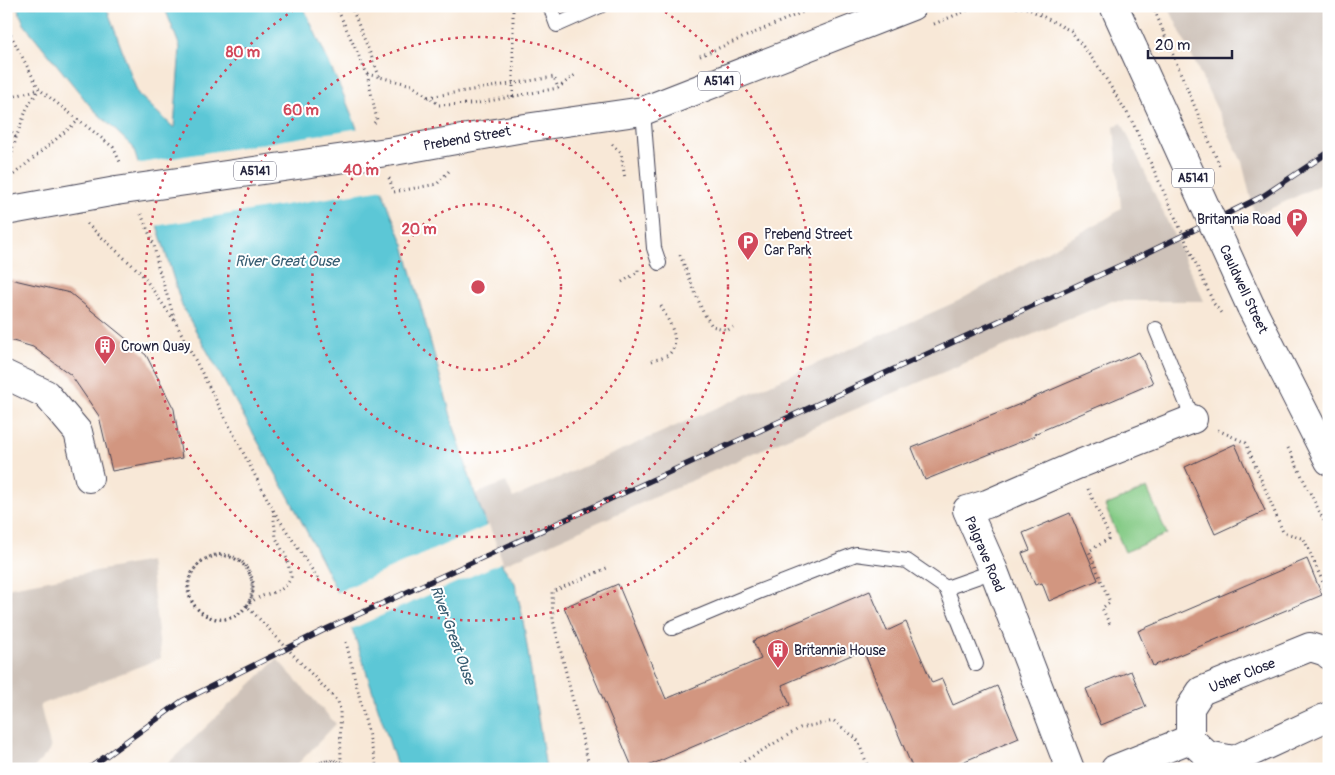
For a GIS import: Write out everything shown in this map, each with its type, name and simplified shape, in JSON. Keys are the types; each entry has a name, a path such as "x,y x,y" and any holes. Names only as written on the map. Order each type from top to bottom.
{"main road":[{"name":"Prebend Street","path":"6,211 116,191 394,151 518,129 643,111 912,6"},
{"name":"Cauldwell Street","path":"1114,6 1251,307 1329,461"},
{"path":"6,375 46,394 78,432 89,478"},
{"name":"Palgrave Road","path":"1070,769 994,570 967,510 987,504 1077,465 1192,419"},
{"name":"Usher Close","path":"1190,739 1190,708 1201,691 1310,647 1326,652 1329,655"},
{"path":"1115,769 1190,739 1207,755 1234,760 1329,716"}],"lane":[{"path":"550,6 558,25 600,6"},
{"path":"643,111 654,248 659,263"},
{"path":"1156,329 1192,419"},
{"path":"672,628 856,554 907,561 946,588 976,664"},
{"path":"946,588 994,570"}],"path":[{"path":"336,6 367,74 412,85 439,106 473,104 558,88 576,74"},
{"path":"351,6 380,78"},
{"path":"513,6 513,97"},
{"path":"691,60 816,6"},
{"path":"1001,6 1027,8 1070,31 1098,66 1132,121 1214,304 1224,316"},
{"path":"1153,6 1224,174"},
{"path":"6,26 39,89 79,120 6,179"},
{"path":"428,97 554,77 558,88"},
{"path":"6,96 12,97 39,89"},
{"path":"6,179 26,108 39,89"},
{"path":"6,124 16,138"},
{"path":"394,192 437,184 453,165"},
{"path":"87,224 141,273 176,323 273,510 320,582"},
{"path":"680,253 703,312 712,326 728,330 733,327"},
{"path":"652,361 668,355 674,346 675,336 660,306"},
{"path":"1192,419 1246,443 1283,532 1304,539 1329,596"},
{"path":"1077,465 1110,538 1089,551 1110,602 1102,608 1111,627"},
{"path":"273,510 276,538 287,559 291,577 282,590 255,599 245,608 240,613 232,617 220,619 205,615 192,602 189,594 191,574 203,560 215,555 230,556 245,567 252,582 252,593 247,606 338,702 342,756 341,762 337,761"},
{"path":"590,769 553,620 552,592 607,568"},
{"path":"245,608 249,602"},
{"path":"346,642 377,769"},
{"path":"731,769 800,728 834,721 857,740 869,769"},
{"path":"310,768 328,760 337,761 349,766"}],"shaded area":[{"path":"1168,6 1329,6 1329,181 1255,216 1242,162"},
{"path":"1122,123 1204,301 1112,301 792,436 502,565 475,494 506,482 513,498 958,301 1109,217 1121,208 1114,127"},
{"path":"150,561 161,658 40,705 51,749 33,769 6,769 6,588"},
{"path":"277,659 336,724 293,769 162,769"}],"green space":[{"path":"1147,488 1167,534 1125,552 1105,506"}],"water":[{"name":"River Great Ouse","path":"17,6 106,6 138,94 174,128 180,47 164,6 303,6 344,96 404,245 454,427 475,494 502,565 515,583 522,614 546,769 398,769 355,637 333,583 290,499 182,306 133,147 91,107 24,24"}],"pier":[{"path":"360,128 384,189 155,226 135,164"},
{"path":"489,525 503,562 349,630 335,593"}],"building":[{"name":"Crown Quay","path":"6,278 70,293 146,355 174,409 182,458 112,471 99,416 71,375 33,347 6,339"},
{"path":"1139,352 1153,383 1034,434 1035,436 925,480 912,448 1030,400"},
{"path":"1235,444 1265,511 1215,534 1185,467"},
{"path":"1070,513 1098,580 1049,601 1042,583 1035,585 1022,553 1030,550 1023,533"},
{"path":"1307,559 1322,595 1153,666 1138,631"},
{"name":"Britannia House","path":"618,584 666,699 761,659 753,641 870,591 887,631 906,622 932,683 942,679 953,705 997,686 1019,738 946,769 913,769 863,650 782,685 790,705 641,769 633,769 564,607"},
{"path":"1131,671 1146,707 1101,725 1086,689"}],"railway":[{"path":"88,769 182,701 322,631 1139,257 1263,196 1329,152"}],"place":[{"name":"Britannia Road","path":"1297,238"},
{"name":"Prebend Street Car Park","path":"748,261"},
{"name":"Crown Quay","path":"105,365"},
{"name":"Britannia House","path":"778,669"}]}
